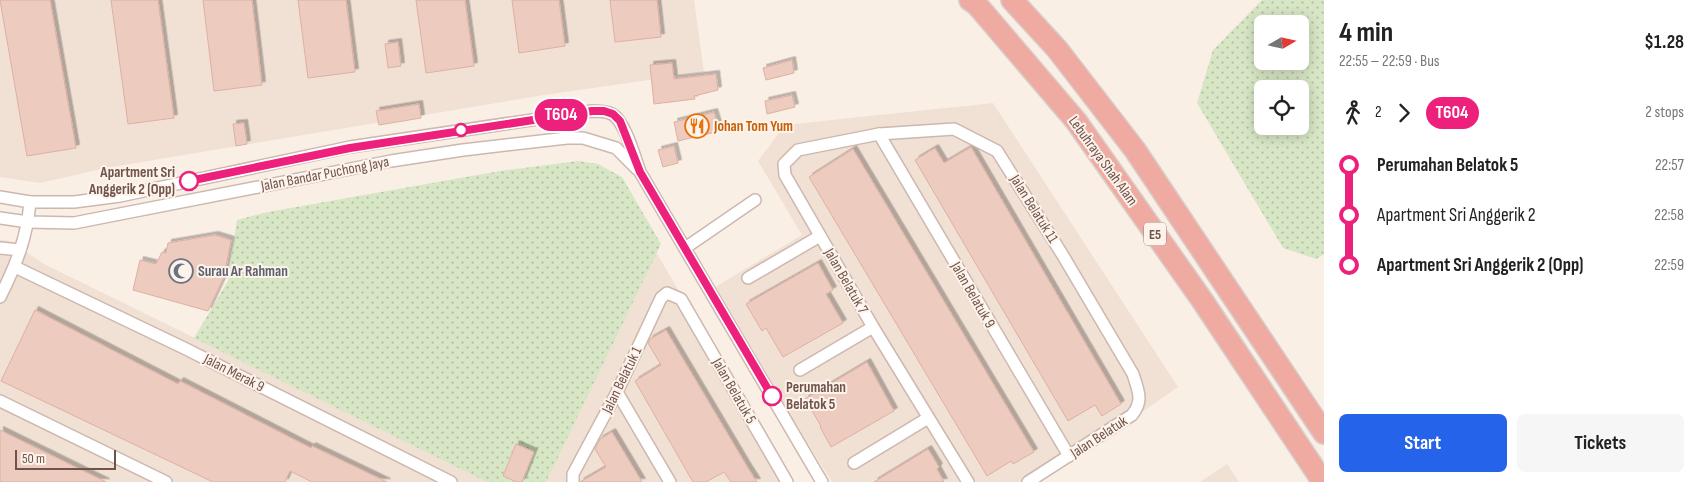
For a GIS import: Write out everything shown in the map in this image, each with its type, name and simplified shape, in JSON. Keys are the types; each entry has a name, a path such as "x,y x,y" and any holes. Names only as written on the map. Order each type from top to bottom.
{"highway":[{"name":"Lebuhraya Shah Alam","path":"970,0 977,5 1076,121 1202,300 1323,482"},
{"name":"Lebuhraya Shah Alam","path":"1012,0 1057,49 1134,150 1324,433"}],"street":[{"name":"Jalan Bandar Puchong Jaya","path":"0,197 30,202 74,202 120,196 350,148 592,111 604,111 613,114 620,121 640,172 822,482"},
{"name":"Jalan Belatuk 11","path":"879,134 954,129 997,151 1062,254 1133,374"},
{"name":"Jalan Belatuk 7","path":"879,134 798,150 784,164 784,175 873,327 968,482"},
{"name":"Jalan Belatuk 9","path":"879,134 1069,456"},
{"name":"Jalan Bandar Puchong Jaya","path":"0,218 28,222 74,223 391,161 462,150 567,138 583,138 616,148 640,172"},
{"path":"684,248 755,200"},
{"path":"0,297 15,267 28,222 30,202"},
{"path":"748,278 820,236"},
{"path":"0,248 20,250"},
{"name":"Jalan Merak 9","path":"15,267 184,348 451,482"},
{"name":"Jalan Belatuk 1","path":"572,482 573,474 617,392 661,298 667,293 681,300"},
{"name":"Jalan Belatuk 5","path":"681,300 787,482"},
{"path":"800,370 873,327"},
{"name":"Jalan Belatuk","path":"1028,482 1132,415 1138,407 1140,396 1133,374"},
{"path":"617,392 670,482"},
{"path":"0,401 166,482"},
{"path":"854,462 928,418"}],"shaded area":[{"path":"0,0 694,0 704,72 544,95 106,168 40,183 0,177"},
{"path":"993,103 1178,387 1041,482 832,482 712,289 802,235 758,161 785,125"},
{"path":"0,240 10,241 44,264 488,482 0,482"},
{"path":"656,252 791,482 546,482"},
{"path":"1227,464 1239,482 1200,482"}],"green space":[{"path":"1262,0 1324,0 1324,254 1316,259 1283,248 1197,103 1213,50"},
{"path":"578,161 598,164 622,177 661,244 546,482 487,482 194,338 228,281 237,220 268,212 500,171"}],"building":[{"path":"0,0 50,0 76,148 27,156"},
{"path":"111,0 158,0 174,118 128,124"},
{"path":"203,0 252,0 262,85 214,91"},
{"path":"298,0 346,0 355,72 308,78"},
{"path":"416,0 465,0 474,66 426,73"},
{"path":"512,0 559,0 565,46 519,53"},
{"path":"610,0 657,0 661,37 615,42"},
{"path":"398,42 401,66 388,68 385,44"},
{"path":"792,60 794,73 766,80 763,68"},
{"path":"672,63 674,79 716,74 718,90 694,96 695,99 654,104 650,65"},
{"path":"792,95 795,107 767,114 765,101"},
{"path":"419,104 421,118 379,125 376,111"},
{"name":"Johan Tom Yum","path":"714,112 720,131 678,141 674,122"},
{"path":"244,123 247,144 236,146 233,124"},
{"path":"674,146 678,163 663,167 658,150"},
{"path":"971,147 1121,404 1102,416 1095,405 1068,421 915,160 935,148 944,163"},
{"path":"853,149 1034,452 1013,464 1011,461 987,476 809,177"},
{"name":"Surau Ar Rahman","path":"215,235 231,240 224,277 208,311 133,290 140,260 156,264 162,252 166,253 168,243"},
{"path":"818,263 833,290 826,294 843,323 783,357 766,328 762,331 746,304"},
{"path":"35,310 178,384 180,381 311,448 312,446 387,482 312,482 290,471 285,482 213,482 1,381"},
{"path":"666,330 757,482 731,482 724,472 706,482 693,482 635,381 661,365 648,343 650,339"},
{"path":"867,362 894,411 831,447 805,399"},
{"path":"0,430 106,482 0,482"},
{"path":"612,432 642,482 580,482 606,467 595,449 600,439"},
{"path":"516,444 534,452 522,482 517,482 503,476"},
{"path":"928,449 939,467 937,469 944,482 874,482"}],"bus line":[{"name":"T604","path":"189,181 350,148 420,136 592,111 604,111 613,114 620,121 640,172 772,396"}],"place":[{"name":"Johan Tom Yum","path":"697,126"},
{"name":"Apartment Sri Anggerik 2 (Opp)","path":"189,181"},
{"name":"Surau Ar Rahman","path":"181,271"},
{"name":"Perumahan Belatok 5","path":"772,396"}]}
